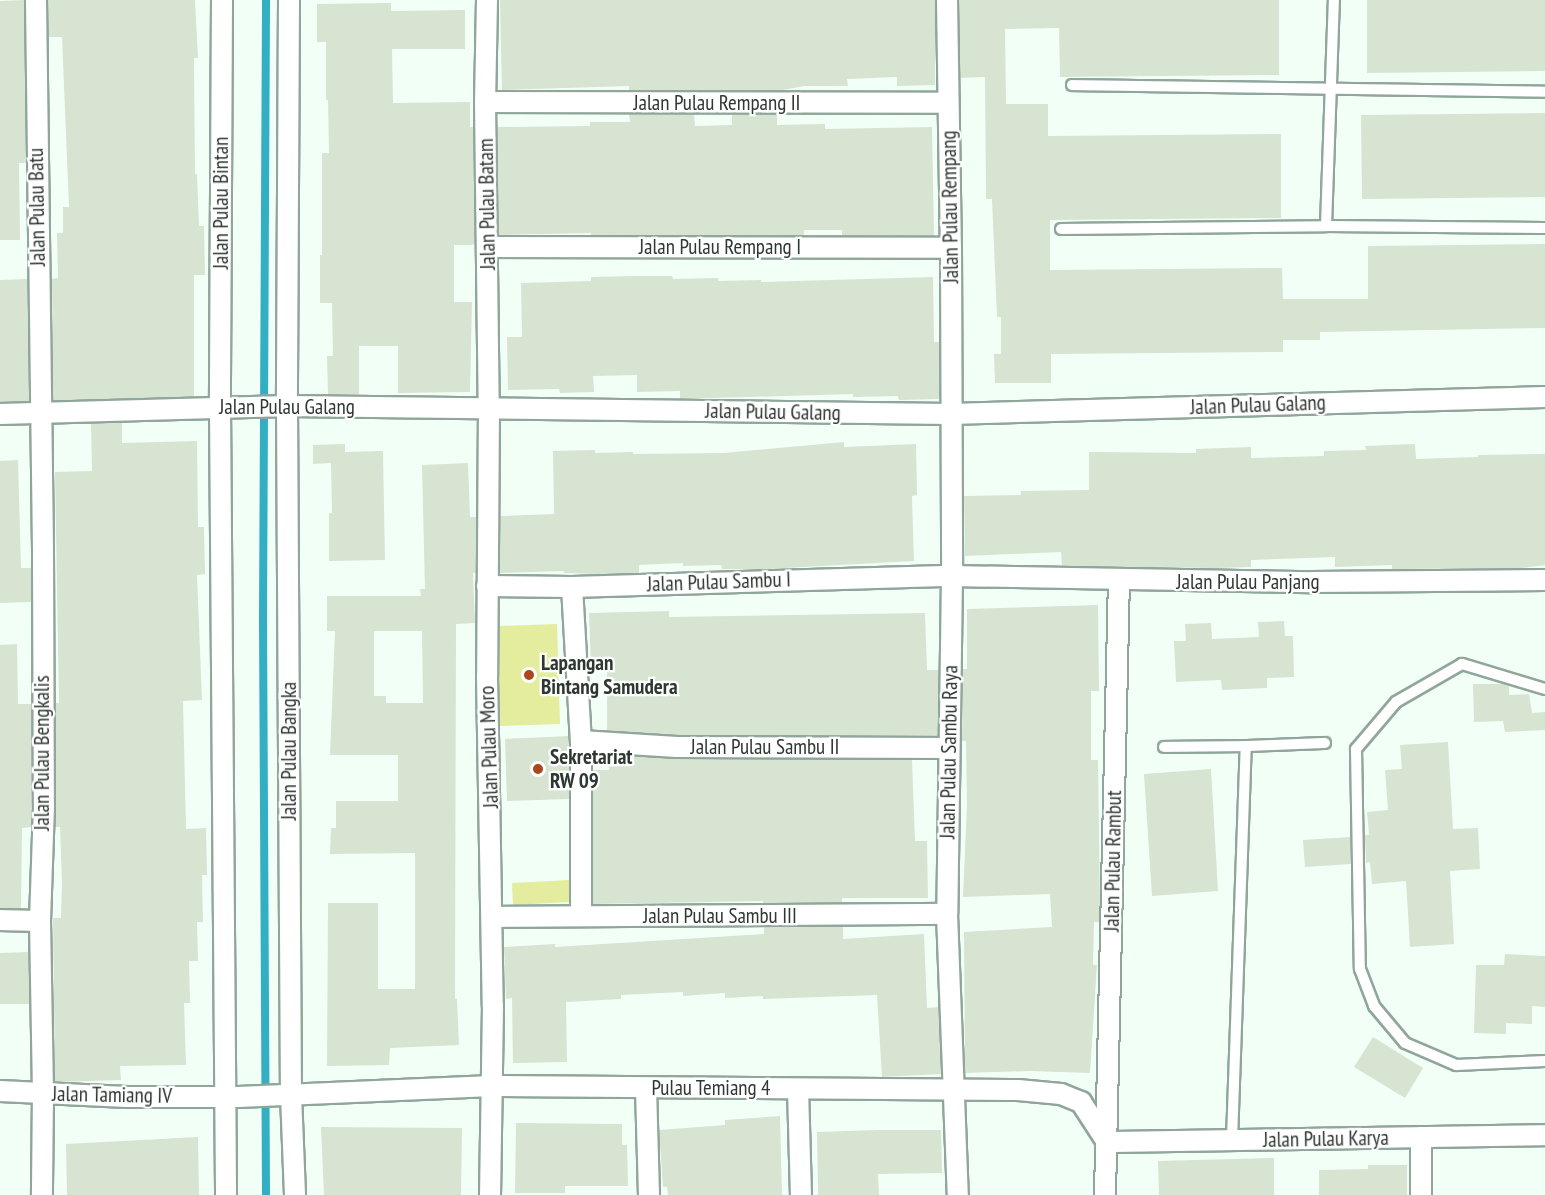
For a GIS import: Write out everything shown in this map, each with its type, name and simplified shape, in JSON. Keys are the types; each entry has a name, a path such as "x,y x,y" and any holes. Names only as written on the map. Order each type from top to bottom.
{"street":[{"name":"Jalan Pulau Batu","path":"36,0 39,413"},
{"name":"Jalan Pulau Bintan","path":"222,0 229,407"},
{"path":"281,406 289,0"},
{"name":"Jalan Pulau Batam","path":"487,0 485,102 489,408"},
{"name":"Jalan Pulau Rempang","path":"947,0 951,248 950,414"},
{"name":"Jalan Pulau Rempang II","path":"485,102 948,103"},
{"name":"Jalan Pulau Rempang I","path":"488,247 951,248"},
{"name":"Jalan Pulau Galang","path":"0,414 281,406 950,414 1545,397"},
{"name":"Jalan Pulau Bangka","path":"281,406 286,1096 295,1195"},
{"path":"226,1195 231,1097 229,407"},
{"name":"Jalan Pulau Moro","path":"489,408 487,585 492,916 490,1195"},
{"name":"Jalan Pulau Bengkalis","path":"39,413 43,552 44,806 40,921 44,1093 42,1195"},
{"name":"Jalan Pulau Sambu Raya","path":"950,414 952,576 947,915 952,1090 958,1195"},
{"name":"Jalan Pulau Sambu I","path":"487,585 572,587 952,576"},
{"name":"Jalan Pulau Panjang","path":"952,576 1312,582 1545,580"},
{"name":"Jalan Pulau Rambut","path":"1105,1195 1119,580"},
{"path":"572,587 581,741 581,916"},
{"name":"Jalan Pulau Sambu II","path":"581,741 677,747 948,748"},
{"name":"Jalan Pulau Sambu III","path":"492,916 947,915"},
{"path":"0,920 40,921"},
{"name":"Pulau Temiang 4","path":"286,1096 492,1086 1018,1090 1061,1094 1081,1102 1107,1142"},
{"path":"646,1088 649,1195"},
{"path":"798,1089 801,1195"},
{"name":"Jalan Tamiang IV","path":"0,1091 127,1097 286,1096"},
{"name":"Jalan Pulau Karya","path":"1107,1142 1545,1135"},
{"path":"1421,1137 1421,1195"}],"lane":[{"path":"1326,226 1334,0"},
{"path":"1072,85 1545,92"},
{"path":"1061,229 1326,226 1545,228"},
{"path":"1545,689 1462,664 1396,702 1356,749 1360,969 1374,1006 1405,1043 1456,1065 1545,1061"},
{"path":"1164,747 1325,743"},
{"path":"1232,1140 1246,746"}],"green space":[{"name":"Lapangan Bintang Samudera","path":"557,624 560,724 500,726 497,626"},
{"path":"569,880 570,902 513,905 512,883"}],"building":[{"path":"24,0 26,163 19,163 20,240 0,240 0,1"},
{"path":"48,0 195,0 198,58 194,58 195,174 197,174 199,226 204,226 205,275 194,275 194,397 53,401 52,279 58,278 57,233 63,233 63,207 69,207 62,37 48,37"},
{"path":"500,0 935,0 935,85 897,86 897,77 847,79 848,86 805,86 777,91 629,90 629,86 502,90"},
{"path":"959,0 1279,0 1279,75 1060,77 1059,28 1005,29 1006,104 1048,104 1048,136 1281,134 1281,218 1050,220 1050,270 1282,268 1283,299 1368,299 1368,246 1545,244 1545,328 1320,332 1320,340 1283,340 1283,352 1051,354 1051,383 995,383 994,354 1001,354 1001,317 997,317 992,199 986,199 985,77 960,78"},
{"path":"1367,0 1545,0 1545,71 1367,73"},
{"path":"391,3 391,11 465,10 465,49 392,49 393,103 470,102 470,127 473,127 475,241 473,245 454,245 454,302 472,302 470,392 398,393 398,346 359,346 359,394 328,394 327,356 333,356 332,303 320,303 320,255 322,255 322,153 329,153 328,100 326,100 326,42 317,42 317,4"},
{"path":"1545,113 1545,197 1362,199 1361,115"},
{"path":"629,114 694,114 695,126 732,125 732,115 777,115 777,125 825,124 825,129 932,127 934,236 842,236 842,230 804,230 804,236 591,235 591,233 499,235 497,127 590,126 590,122 630,122"},
{"path":"672,276 673,279 718,278 718,281 761,280 761,282 933,277 934,342 939,342 939,399 899,400 898,396 853,397 853,394 680,399 680,391 637,392 637,375 593,376 594,392 560,393 559,389 508,390 507,337 522,337 521,283 591,281 591,277"},
{"path":"28,279 29,401 0,402 0,280"},
{"path":"91,423 122,423 122,443 197,441 198,527 204,527 205,574 197,575 202,700 183,701 186,829 206,828 207,875 202,875 203,922 197,922 198,961 189,961 190,1003 184,1003 186,1065 120,1066 121,1080 55,1082 53,918 61,918 62,883 60,827 55,827 56,703 59,703 55,472 92,471"},
{"path":"844,442 844,447 916,444 917,495 912,496 914,561 767,569 722,569 721,565 683,566 683,563 639,565 639,573 599,574 564,573 564,571 500,573 500,516 554,514 553,451 595,450 595,453 633,452 633,454 724,453"},
{"path":"345,444 345,452 383,451 385,560 329,561 329,513 332,513 331,463 313,464 313,445"},
{"path":"1415,444 1416,459 1545,454 1545,565 1522,568 1392,569 1392,565 1335,567 1335,557 1251,560 1251,567 1062,566 1061,552 965,556 964,496 1021,495 1021,491 1089,490 1089,452 1196,453 1196,449 1251,447 1251,458 1324,456 1324,451 1366,450 1365,446"},
{"path":"18,460 21,568 31,568 31,602 0,603 0,461"},
{"path":"468,463 470,517 476,517 476,573 473,573 475,623 456,624 455,999 457,999 459,1045 390,1048 389,1065 327,1066 328,903 378,903 378,989 415,989 415,853 330,854 331,828 336,828 336,801 398,801 398,755 330,755 335,631 327,631 327,596 421,596 420,589 425,589 422,465","holes":["374,631 422,631 423,703 386,703 386,696 374,696"]},
{"path":"1098,605 1099,691 1091,691 1091,760 1098,760 1100,905 1099,922 1094,922 1093,965 1097,965 1090,1073 1030,1071 965,1073 964,932 1052,927 1050,894 963,897 967,804 966,741 962,741 963,669 967,669 967,609"},
{"path":"669,611 669,617 925,613 927,670 939,670 938,736 677,735 607,731 607,669 591,669 589,613"},
{"path":"1284,621 1285,636 1293,636 1294,677 1267,678 1267,688 1222,690 1221,680 1176,682 1174,641 1186,641 1185,624 1211,623 1212,639 1259,637 1258,622"},
{"path":"17,644 18,704 32,704 31,827 22,828 21,909 0,908 0,645"},
{"path":"1473,684 1502,684 1509,686 1509,695 1529,694 1532,713 1545,712 1545,730 1505,732 1503,721 1474,722"},
{"name":"Sekretariat RW 09","path":"569,736 569,799 507,801 505,739"},
{"path":"1448,742 1453,829 1478,828 1480,869 1450,871 1454,944 1410,947 1406,881 1372,884 1370,862 1366,863 1365,835 1369,835 1367,812 1388,810 1385,770 1402,769 1400,745"},
{"path":"608,755 677,759 912,760 915,841 927,841 928,898 842,898 842,903 763,903 763,901 593,904 593,770 609,770"},
{"path":"1211,769 1218,891 1152,896 1144,774"},
{"path":"1350,837 1351,864 1305,867 1303,840"},
{"path":"764,927 843,927 843,939 924,934 927,1008 939,1007 941,1074 882,1077 877,995 763,999 763,996 725,998 725,993 683,996 683,992 621,995 621,999 566,1002 567,1062 513,1063 512,998 506,999 504,947 555,944 555,947 764,934"},
{"path":"29,952 29,1004 0,1004 0,953"},
{"path":"1505,954 1545,956 1545,1007 1532,1006 1532,1024 1506,1023 1506,1034 1474,1033 1476,965 1504,965"},
{"path":"1373,1037 1423,1068 1405,1098 1354,1067"},
{"path":"780,1116 782,1195 668,1195 667,1187 663,1187 659,1130 725,1125 725,1120"},
{"path":"516,1123 622,1124 622,1145 627,1145 628,1186 565,1186 565,1193 515,1193"},
{"path":"321,1127 462,1128 461,1195 324,1195"},
{"path":"941,1130 942,1173 878,1174 879,1195 818,1195 817,1132"},
{"path":"198,1137 199,1195 67,1195 66,1144"},
{"path":"1274,1158 1274,1195 1159,1195 1158,1161"},
{"path":"1368,1165 1407,1165 1407,1195 1319,1195 1319,1170 1368,1169"}],"waterway":[{"path":"266,0 263,618 266,1195"}],"place":[{"name":"Lapangan Bintang Samudera","path":"529,675"},
{"name":"Sekretariat RW 09","path":"538,769"}]}
